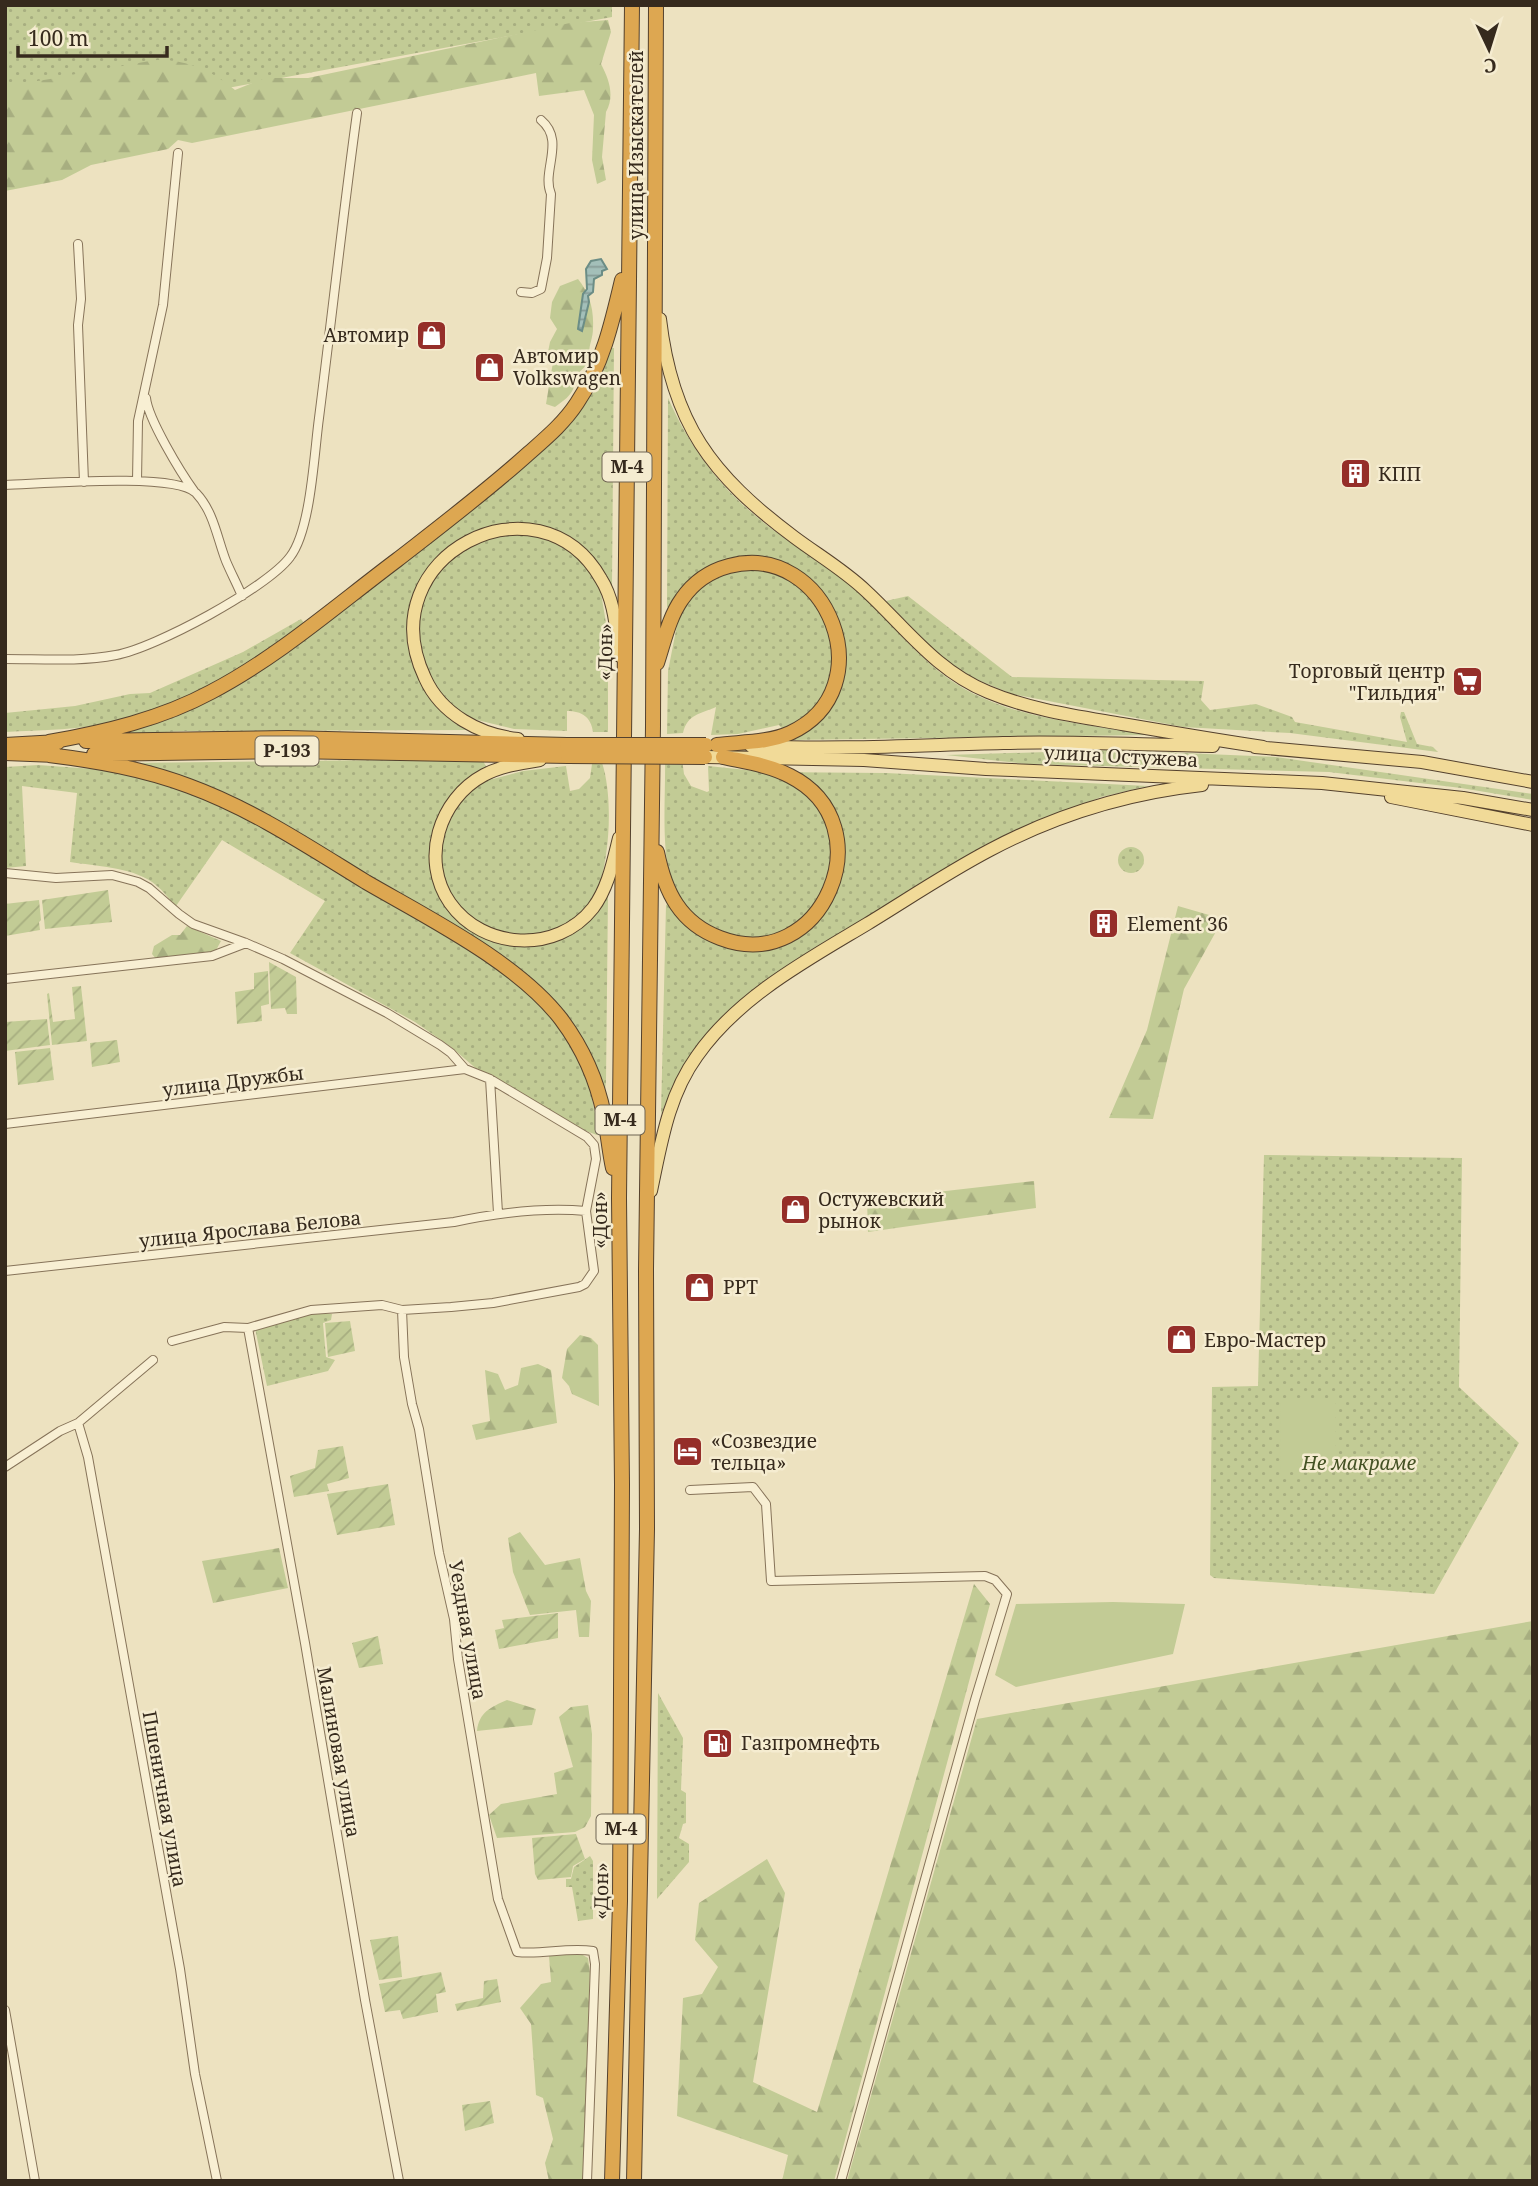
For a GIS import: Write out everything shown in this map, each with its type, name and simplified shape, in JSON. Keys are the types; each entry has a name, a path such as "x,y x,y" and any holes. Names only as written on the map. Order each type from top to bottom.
{"highway":[{"name":"улица Изыскателей","path":"628,258 632,5"},
{"name":"улица Изыскателей","path":"656,5 656,286"},
{"name":"«Дон»","path":"612,2181 622,1712 619,1198 628,258"},
{"path":"49,748 163,714 210,693 276,651 490,489 554,430 575,406 592,379 603,354 628,258"},
{"name":"М-4","path":"634,2181 648,1529 647,1211 656,286"},
{"path":"653,674 677,606 691,588 710,574 738,564 754,562 769,565 786,571 819,598 831,618 839,652 836,676 826,703 810,720 782,736 713,751"},
{"name":"Р-193","path":"5,745 290,751 713,751"},
{"path":"49,748 136,769 188,785 218,798 299,841 459,937 513,974 560,1018 586,1061 605,1118 619,1198"},
{"name":"Р-193","path":"5,753 49,748"},
{"path":"652,826 660,867 675,904 693,925 725,940 750,944 784,937 806,924 823,904 838,866 837,843 829,811 813,793 791,776 713,751"}],"main road":[{"path":"656,286 663,344 680,408 691,432 712,464 763,513 864,589 934,659 984,691 1026,705 1195,737 1264,747"},
{"path":"567,750 492,733 458,716 429,688 415,657 413,636 419,594 434,569 450,551 488,533 522,529 559,539 592,565 606,588 613,611 624,676"},
{"name":"улица Остужева","path":"713,751 1004,743 1264,747 1422,762 1533,782"},
{"path":"567,750 491,772 476,780 453,802 441,825 435,851 439,878 449,902 474,925 503,939 536,940 559,933 584,918 599,899 614,860 623,824"},
{"name":"улица Остужева","path":"713,751 986,769 1322,783 1452,797 1533,810"},
{"path":"647,1211 666,1119 684,1078 698,1054 721,1027 764,990 990,849 1023,834 1121,798 1241,780"},
{"path":"1322,783 1533,825"}],"street":[{"path":"5,659 96,658 118,655 184,627 242,596 278,571 291,556 302,533 357,113"},
{"path":"521,292 532,293 541,289 547,258 551,194 547,185 554,149 551,135 541,120"},
{"path":"137,481 138,421 166,280 178,153"},
{"path":"78,244 84,482"},
{"path":"146,391 150,415 180,472 212,517 226,561 242,596"},
{"path":"5,485 153,481 194,491"},
{"path":"5,873 56,878 112,875 149,888 194,924 246,943 334,984 422,1033 451,1053 465,1069 490,1079 587,1137 594,1146 595,1166 586,1211 594,1271 585,1284 493,1303 402,1310 382,1304 311,1310 248,1328 224,1327 172,1341"},
{"path":"5,979 212,956 246,943"},
{"name":"улица Дружбы","path":"5,1124 465,1069"},
{"path":"490,1079 498,1213"},
{"name":"улица Ярослава Белова","path":"5,1271 454,1222 498,1213 569,1209 586,1211"},
{"name":"Уездная улица","path":"402,1310 404,1357 419,1429 439,1553 454,1619 458,1659 498,1899 517,1952 527,1954 581,1949 593,1951 587,2181"},
{"name":"Малиновая улица","path":"248,1328 399,2181"},
{"path":"5,1467 60,1431 78,1423 153,1360"},
{"name":"Пшеничная улица","path":"78,1423 88,1457 180,1969 195,2074 217,2181"},
{"path":"690,1490 753,1487 766,1504 771,1581 985,1576 995,1580 1007,1594 971,1713 841,2181"},
{"path":"5,2010 35,2181"}],"green space":[{"path":"5,5 612,5 612,17 5,129"},
{"path":"608,20 611,32 601,64 610,94 602,157 606,180 597,184 592,160 594,115 584,90 539,96 536,73 192,143 178,140 168,149 91,165 62,180 5,191 5,85 161,60 176,61 203,69 235,90 265,78 308,78 570,23"},
{"path":"578,279 592,307 590,362 575,376 570,394 555,407 546,404 553,362 548,352 557,329 550,318 552,302 560,286"},
{"path":"612,348 612,586 601,593 608,635 608,732 593,732 585,716 567,711 567,731 514,729 473,719 468,730 184,731 130,734 129,731 201,704 255,675 289,651 579,412 594,391"},
{"path":"668,398 691,442 734,496 770,527 850,585 924,658 956,684 994,703 1038,716 1150,735 791,740 779,725 738,734 711,735 716,707 691,718 683,733 667,734 668,671 679,615 667,607"},
{"path":"908,596 1012,677 1204,681 1201,700 1210,710 1256,704 1292,717 1295,722 1407,742 1400,717 1401,712 1404,712 1417,744 1433,747 1438,752 1290,733 1183,727 1012,694 973,678 939,655 886,601"},
{"path":"301,619 304,623 261,654 216,682 169,705 104,724 5,732 5,713 75,706 130,694 150,693 243,652"},
{"path":"1111,750 1276,757 1533,794 1533,800 1329,772 1026,764 946,755"},
{"path":"593,757 600,757 609,805 608,842 598,890 608,897 606,1082 605,1090 591,1094 599,1133 597,1135 479,1071 415,1022 290,953 325,901 222,840 176,906 152,882 134,873 70,862 77,793 22,786 26,866 5,868 5,767 38,765 107,770 130,763 482,759 493,779 523,771 566,766 570,791 579,789 590,778"},
{"path":"665,759 682,759 684,774 691,786 707,792 708,766 766,772 886,773 1148,786 1101,797 1020,830 788,967 678,1077 661,1114 666,905 677,897 671,883 666,849"},
{"path":"1131,847 1140,851 1144,860 1140,869 1131,873 1122,869 1118,860 1122,851"},
{"path":"108,890 112,922 45,929 42,900"},
{"path":"39,900 40,930 5,936 5,904"},
{"path":"1178,906 1223,919 1184,989 1153,1119 1109,1118 1147,1030"},
{"path":"187,926 221,941 215,952 157,960 152,954 154,946 172,935 180,935"},
{"path":"269,962 296,977 297,1014 287,1014 285,1008 271,1009"},
{"path":"268,971 269,1004 261,1006 262,1021 237,1024 235,992 254,989 254,973"},
{"path":"81,986 87,1041 52,1045 47,994 49,993 53,1022 75,1019 72,987"},
{"path":"47,1019 50,1045 5,1051 5,1022"},
{"path":"117,1040 120,1062 92,1067 90,1043"},
{"path":"50,1048 54,1080 18,1085 15,1052"},
{"name":"Не макраме","path":"1264,1155 1462,1158 1459,1387 1519,1443 1434,1594 1214,1578 1210,1575 1212,1387 1258,1386"},
{"path":"1034,1181 1036,1208 868,1232 867,1200"},
{"path":"312,1313 332,1314 331,1320 323,1323 326,1357 335,1360 328,1371 267,1386 255,1328"},
{"path":"350,1321 355,1351 328,1357 325,1323"},
{"path":"580,1335 591,1338 598,1345 599,1406 572,1394 562,1378 567,1349"},
{"path":"538,1364 551,1370 557,1423 476,1440 472,1425 490,1421 485,1370 498,1374 505,1390 518,1385 521,1368"},
{"path":"1280,1401 1335,1401 1335,1471 1281,1471"},
{"path":"343,1446 349,1478 327,1484 329,1491 294,1497 290,1476 315,1468 318,1450"},
{"path":"388,1484 395,1525 337,1535 327,1494"},
{"path":"520,1532 545,1565 580,1558 586,1591 591,1601 589,1637 579,1637 576,1610 530,1615 513,1572 508,1538"},
{"path":"279,1548 288,1588 213,1603 202,1561"},
{"path":"974,1584 990,1604 834,2181 782,2181 788,2155 677,2116 683,1998 702,1994 718,1967 695,1940 699,1903 767,1859 785,1893 753,2082 817,2112"},
{"path":"1016,1604 1185,1604 1173,1654 1016,1687 995,1675"},
{"path":"558,1613 558,1638 499,1649 495,1630 504,1628 502,1620"},
{"path":"1533,1621 1533,2181 847,2181 977,1719"},
{"path":"378,1636 383,1664 359,1668 352,1643"},
{"path":"658,1693 683,1738 681,1790 686,1793 686,1823 683,1824 679,1838 689,1844 689,1862 657,1899"},
{"path":"507,1700 536,1709 532,1725 477,1731 483,1715"},
{"path":"588,1705 592,1734 591,1816 585,1827 575,1832 497,1838 489,1815 501,1804 557,1794 554,1773 573,1767 559,1717 571,1707"},
{"path":"576,1834 585,1859 573,1866 571,1877 538,1880 535,1874 532,1838"},
{"path":"590,1856 593,1861 593,1919 578,1921 572,1887 566,1887 566,1879 571,1879 574,1867"},
{"path":"398,1936 402,1977 379,1980 370,1940"},
{"path":"581,1954 588,1958 590,1973 583,2179 549,2181 545,2163 553,2139 543,2098 536,2095 531,2024 520,2008 541,1984 551,1982 549,1956"},
{"path":"441,1972 446,1992 436,1994 438,2012 403,2019 400,2010 385,2012 379,1984"},
{"path":"497,1979 501,2002 457,2011 455,2004 483,1998 484,1981"},
{"path":"490,2101 494,2123 465,2131 462,2105"}],"water":[{"path":"601,259 607,269 594,279 582,331 578,329 583,294 587,289 586,269 591,261"}],"place":[{"name":"Автомир","path":"432,335"},
{"name":"Автомир Volkswagen","path":"490,367"},
{"name":"КПП","path":"1355,474"},
{"name":"Торговый центр \"Гильдия\"","path":"1468,682"},
{"name":"Element 36","path":"1104,924"},
{"name":"Остужевский рынок","path":"795,1210"},
{"name":"РРТ","path":"700,1287"},
{"name":"Евро-Мастер","path":"1181,1340"},
{"name":"«Созвездие тельца»","path":"688,1452"},
{"name":"Газпромнефть","path":"718,1743"}]}
